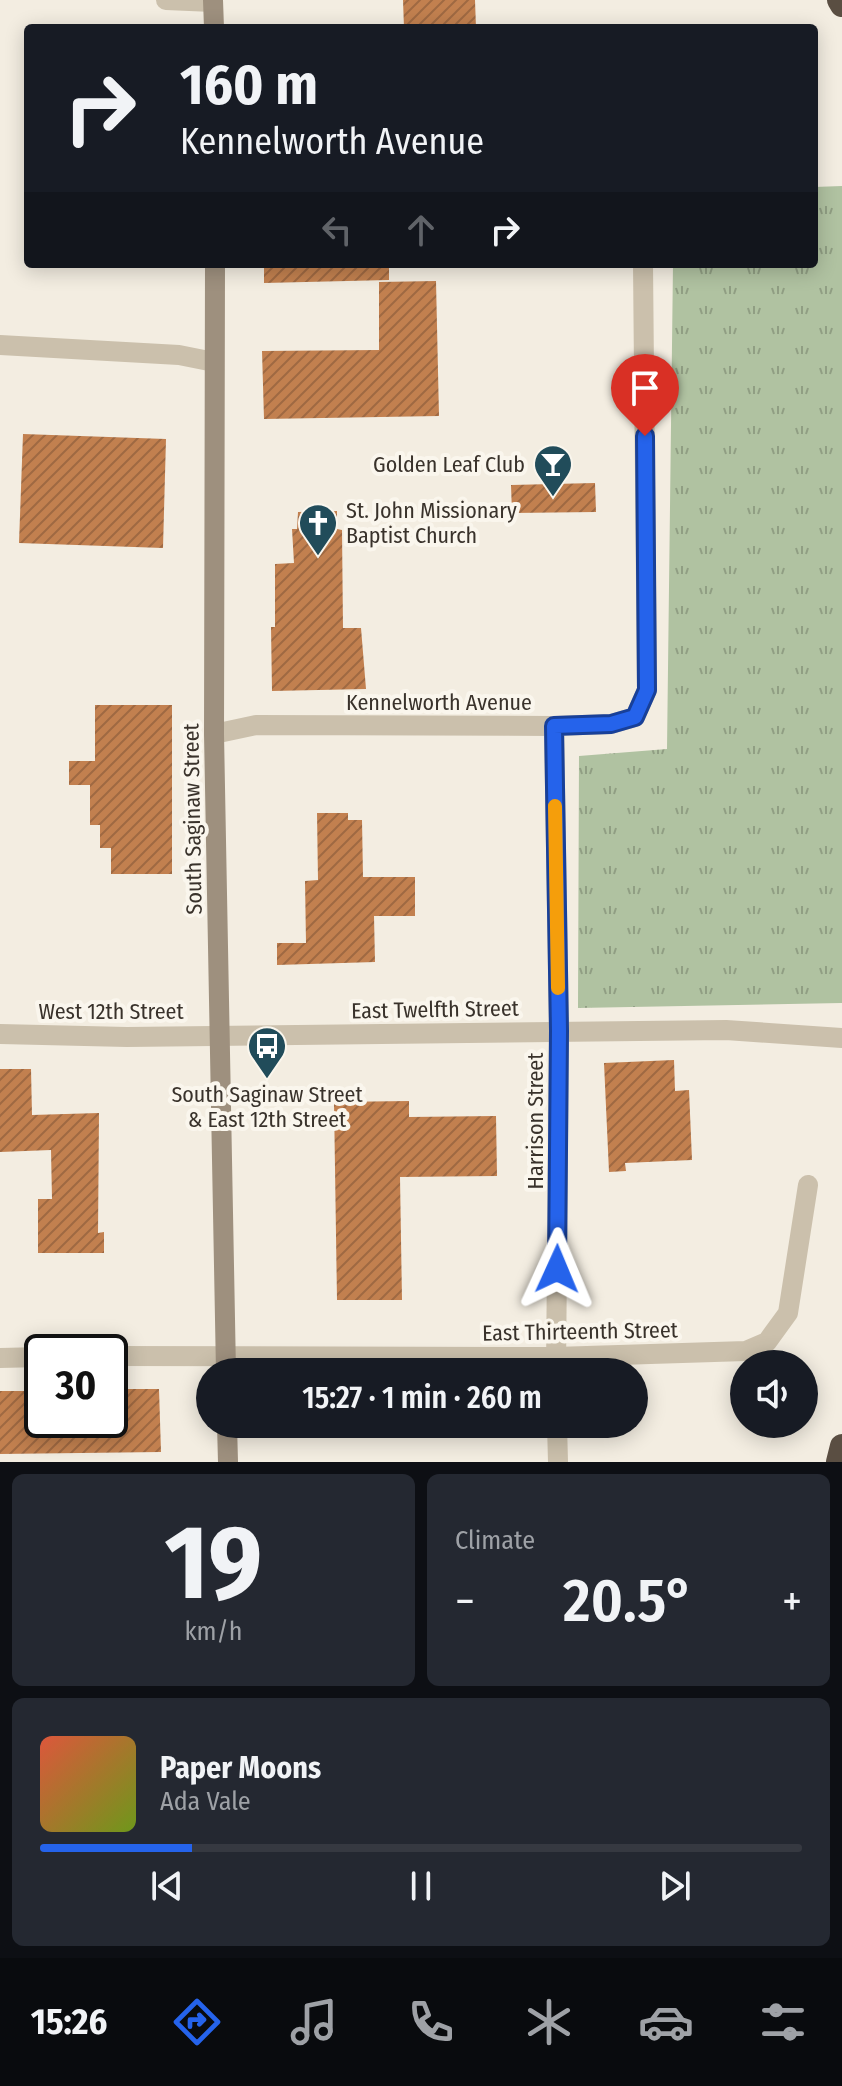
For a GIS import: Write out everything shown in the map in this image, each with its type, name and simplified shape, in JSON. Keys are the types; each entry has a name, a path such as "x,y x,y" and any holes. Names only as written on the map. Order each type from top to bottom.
{"highway":[{"path":"838,1462 842,1446"}],"main road":[{"path":"213,1 214,24"},
{"name":"South Saginaw Street","path":"215,268 214,734 226,1358"},
{"path":"227,1438 228,1462"}],"street":[{"path":"166,0 213,1"},
{"name":"Kennelworth Avenue","path":"214,734 256,725 554,726 611,724 635,717 647,690 643,268"},
{"path":"0,345 179,355 214,362"},
{"name":"Harrison Street","path":"554,726 559,1031 555,1358"},
{"name":"East Twelfth Street","path":"221,1035 726,1030 842,1038"},
{"name":"West 12th Street","path":"0,1034 127,1037 221,1035"},
{"name":"East Thirteenth Street","path":"643,1358 746,1351 767,1342 788,1313 808,1185"},
{"path":"0,1358 24,1357"},
{"name":"East Thirteenth Street","path":"128,1357 196,1362"},
{"path":"557,1438 558,1462"}],"green space":[{"path":"842,186 842,1003 578,1008 579,756 667,749 673,268 818,268 818,187"}],"building":[{"path":"403,0 475,0 476,24 404,24"},
{"path":"264,268 389,268 389,280 264,283"},
{"path":"436,281 439,416 264,419 262,351 379,350 379,282"},
{"path":"23,434 166,439 163,548 19,543"},
{"name":"Golden Leaf Club","path":"595,483 596,512 512,513 511,485"},
{"path":"337,511 337,529 342,530 343,628 361,628 366,689 272,691 271,627 275,627 275,564 294,563 292,529 297,529 298,512"},
{"path":"95,705 172,705 172,874 111,874 111,848 100,848 100,825 90,825 90,785 69,785 69,761 95,761"},
{"path":"317,813 348,813 348,820 362,820 363,877 415,877 415,916 374,916 375,962 277,965 277,943 306,943 305,881 318,880"},
{"path":"674,1060 675,1091 689,1090 692,1160 625,1163 626,1171 609,1172 604,1063"},
{"path":"0,1069 31,1069 32,1115 99,1113 98,1233 104,1232 104,1253 38,1253 38,1199 52,1199 51,1150 0,1152"},
{"path":"409,1101 409,1117 496,1116 497,1176 400,1177 402,1300 337,1300 334,1102"},
{"path":"128,1389 159,1389 161,1452 0,1454 0,1391 24,1391 24,1438 128,1438"}],"slow traffic":[{"path":"555,806 558,988"}],"place":[{"name":"Golden Leaf Club","path":"553,498"},
{"name":"St. John Missionary Baptist Church","path":"318,557"},
{"name":"South Saginaw Street & East 12th Street","path":"267,1080"}],"route":[{"path":"557,1269 559,1031 554,726 611,724 635,717 647,690 645,436"}]}
